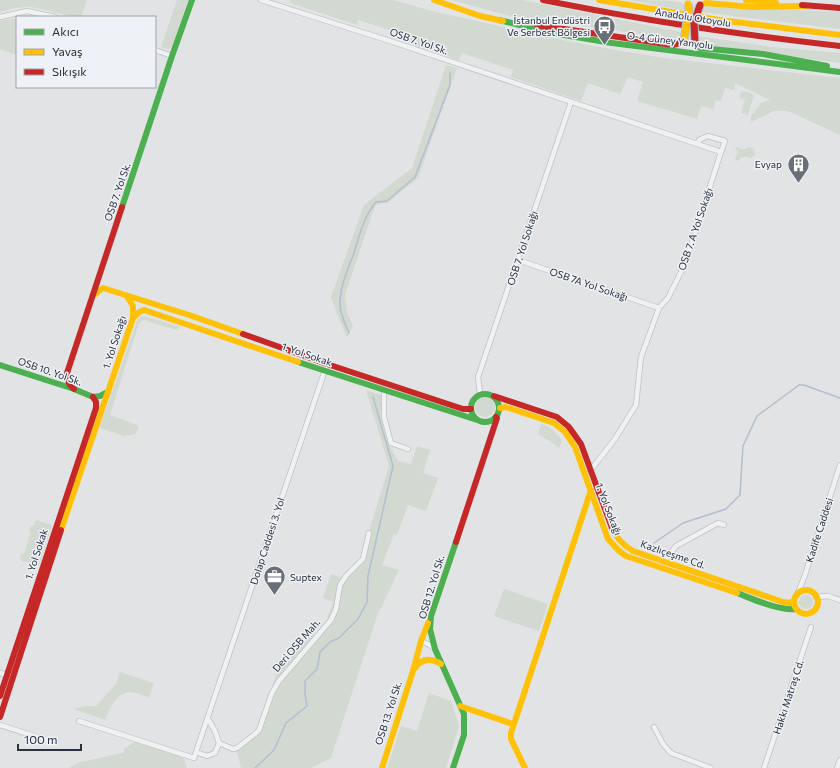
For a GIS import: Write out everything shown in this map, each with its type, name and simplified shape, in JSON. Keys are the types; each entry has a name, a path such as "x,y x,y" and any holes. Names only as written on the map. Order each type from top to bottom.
{"main road":[{"name":"OSB 7. Yol Sk.","path":"66,376 192,0"},
{"path":"434,0 480,16 499,20 673,45 684,40 689,9 686,2"},
{"name":"Anadolu Otoyolu","path":"543,0 718,32 840,46"},
{"name":"Anadolu Otoyolu","path":"599,0 719,20 788,30 840,35"},
{"path":"746,0 840,8"},
{"path":"806,6 753,7 706,3 700,5 697,11 693,37 694,43 700,48 763,54 816,63 840,70"},
{"name":"O-4 Güney Yanyolu","path":"499,20 552,33 612,43 840,70"},
{"path":"98,279 103,288 189,315 326,368 463,409 471,409"},
{"path":"93,296 103,288"},
{"name":"1. Yol Sokağı","path":"0,718 7,675 92,427 108,392 133,318 134,307 132,301 127,296"},
{"name":"1. Yol Sokak","path":"133,318 139,312 144,310 326,368 384,390 477,420"},
{"name":"OSB 10. Yol Sk.","path":"0,365 74,389 93,397"},
{"path":"50,382 66,376 70,385 74,389"},
{"path":"92,427 96,408 96,402 93,397 100,396 108,392"},
{"path":"494,396 500,408 496,416 488,422 477,420 471,409 473,400 480,394 490,394 557,417 569,427 581,444 588,472"},
{"name":"1. Yol Sokağı","path":"500,408 506,407 518,410 554,423 564,432 575,447 588,472 591,490 608,539 626,556 781,608 789,610 796,609"},
{"name":"OSB 12. Yol Sk.","path":"453,768 465,729 464,714 435,649 430,633 431,616 497,418 496,416"},
{"path":"488,422 492,433"},
{"name":"Kazlıçeşme Cd.","path":"588,472 596,484 615,535 625,546 633,551 783,602 791,603 796,597"},
{"path":"525,768 511,739 511,733 591,490 596,484"},
{"path":"800,592 811,592 816,597 817,604 810,613 802,614 796,609 796,597 800,592"},
{"name":"OSB 13. Yol Sk.","path":"382,766 413,671 421,641 431,616"},
{"path":"413,671 418,663 424,659 434,660 441,664"},
{"path":"0,696 7,675"},
{"path":"460,706 514,724"}],"street":[{"name":"OSB 7. Yol Sk.","path":"261,0 571,102"},
{"path":"0,17 27,11 50,16"},
{"path":"156,50 172,56"},
{"path":"571,102 721,152 725,141 708,136 699,140 698,144"},
{"name":"OSB 7. Yol Sokağı","path":"480,394 478,377 571,102"},
{"name":"OSB 7. A Yol Sokağı","path":"588,472 616,440 636,405 641,357 659,308 668,298 684,264 721,152"},
{"name":"OSB 7A Yol Sokağı","path":"518,260 659,308"},
{"name":"Dolap Caddesi 3. Yol","path":"196,752 326,368"},
{"path":"384,390 384,417 391,443 408,449"},
{"name":"Kadife Caddesi","path":"796,597 805,575 840,465"},
{"path":"664,562 676,546 718,523 724,525"},
{"name":"Deri OSB Mah.","path":"219,743 233,749 237,748 257,732 272,693 279,681 331,620 336,610 340,585 346,576 362,559 369,533"},
{"path":"816,597 828,596 840,600"},
{"name":"Hakkı Matraş Cd.","path":"764,768 811,627"},
{"path":"421,641 430,644 435,649"},
{"path":"79,721 194,758 196,752 207,756 215,753 219,743 216,731 208,718"},
{"path":"0,725 50,741"},
{"path":"654,727 663,744 671,753 694,763 711,768"},
{"path":"837,768 840,760"}],"shaded area":[{"path":"0,0 87,0 81,16 70,16 32,7 0,12"},
{"path":"177,0 188,0 172,47 168,49 161,47"},
{"path":"291,0 393,0 436,12 615,50 664,58 840,78 840,135 788,111 774,111 751,122 751,116 761,103 770,100 735,83 734,90 725,88 721,101 715,100 714,109 701,106 697,119 637,101 643,82 628,77 620,94 588,83 581,101 511,77 513,70 462,53 459,60 431,50 424,50 402,39 402,34 358,20 357,25 290,3"},
{"path":"451,0 523,0 681,32 680,37 676,39 506,15"},
{"path":"631,0 678,2 683,4 685,11"},
{"path":"706,6 840,12 840,29 700,12 700,9"},
{"path":"16,18 16,55 0,49 0,21"},
{"path":"696,36 772,47 840,53 840,63 714,46 704,44"},
{"path":"446,65 457,68 418,178 387,203 376,204 374,209 345,295 347,313 353,326 348,337 346,336 331,297 364,205 412,168"},
{"path":"741,91 751,93 754,96 748,115 741,113 745,99 740,98"},
{"path":"736,147 742,149 749,147 753,148 755,152 754,156 751,158 743,157 737,161 735,160 738,151 735,149"},
{"path":"145,316 180,327 176,330 144,320 139,323 110,415 139,427 135,434 124,436 100,428 100,426 137,321 140,317"},
{"path":"366,390 381,395 381,417 386,439 398,461 411,464 417,446 430,450 423,473 438,478 426,511 408,505 397,535 394,534 382,565 399,570 377,616 331,758 311,768 241,768 238,755 233,748 257,733 281,659 285,660 291,657 297,637 310,637 323,630 333,602 323,598 331,574 343,578 360,561 389,466"},
{"path":"485,397 492,400 495,407 492,414 485,417 478,414 475,407 478,400"},
{"path":"541,424 550,428 562,440 559,449 553,443 538,434"},
{"path":"36,520 52,525 39,566 22,561 20,558 21,553 24,554 31,532 29,531 30,527 34,525"},
{"path":"504,589 548,604 539,631 494,616"},
{"path":"803,595 809,595 813,599 813,605 809,609 803,609 799,605 799,599"},
{"path":"120,672 154,683 149,698 132,692 125,693 114,702 105,720 73,709 86,706 96,706 116,684"},
{"path":"429,693 451,701 459,726 446,768 387,768 401,726 417,731"},
{"path":"135,742 183,757 187,768 69,768 77,763 122,753 125,751 123,749"}],"waterway":[{"path":"349,333 343,319 340,297 362,226 368,213 376,202 387,201 415,177 450,85 450,73"},
{"path":"654,543 683,523 726,509 740,495 743,446 757,416 799,385 804,385 840,398"},
{"path":"255,768 274,750 286,723 307,706 305,681 317,669 320,652 330,642 339,638 358,619 367,602 368,576 393,466 373,397"}],"traffic: fast":[{"path":"122,207 192,0"},
{"path":"499,20 552,33 612,43 840,72"},
{"path":"695,43 700,48 763,54 827,66"},
{"path":"298,362 477,420"},
{"path":"0,365 74,389 93,397 100,396 108,392"},
{"path":"485,394 491,395 495,398 498,402 499,408 498,414 495,418 491,421 485,422 479,421 475,418 472,414 471,408 472,402 475,398 479,395 485,394"},
{"path":"453,768 464,735 464,714 435,649 430,629 431,616 456,542"},
{"path":"737,593 774,606 796,609"}],"traffic: slow":[{"path":"434,0 480,16 503,21"},
{"path":"599,0 719,20 840,35"},
{"path":"746,0 776,3"},
{"path":"700,5 706,3 753,7 806,6"},
{"path":"684,40 689,9 688,4"},
{"path":"94,295 103,288 243,334"},
{"path":"61,530 133,318 133,306 127,296"},
{"path":"133,318 139,312 144,310 298,362"},
{"path":"500,408 506,407 554,423 565,432 575,447 608,539 619,551 626,556 737,593"},
{"path":"525,768 511,739 511,733 591,490"},
{"path":"612,528 620,541 633,551 783,602 791,603 794,600"},
{"path":"806,590 814,594 818,602 814,610 806,614 798,610 794,602 798,594 806,590"},
{"path":"382,768 421,641 428,623"},
{"path":"415,668 421,662 427,660 441,664"},
{"path":"460,706 513,724"}],"traffic: jam":[{"path":"543,0 691,26 840,46"},
{"path":"695,43 694,23 700,5"},
{"path":"802,5 840,8"},
{"path":"537,25 673,45 684,40"},
{"path":"74,389 70,385 66,376 122,207"},
{"path":"243,334 327,364 463,409 471,409"},
{"path":"494,396 557,417 569,427 581,444 612,528"},
{"path":"0,696 96,408 96,402 93,397"},
{"path":"456,542 497,418 496,417"},
{"path":"0,717 61,530"}],"place":[{"name":"İstanbul Endüstri Ve Serbest Bölgesi","path":"605,46"},
{"name":"Evyap","path":"798,184"},
{"name":"Suptex","path":"275,596"}]}
